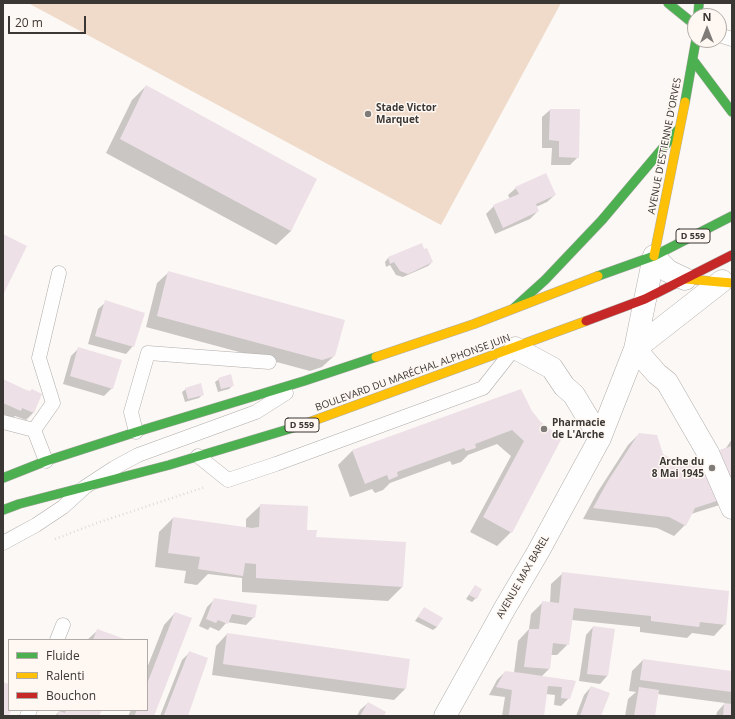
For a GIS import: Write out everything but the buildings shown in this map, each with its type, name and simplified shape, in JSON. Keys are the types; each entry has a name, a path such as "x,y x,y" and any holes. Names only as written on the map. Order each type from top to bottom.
{"main road":[{"path":"668,3 687,18"},
{"name":"AVENUE D'ESTIENNE D'ORVES","path":"654,256 695,48"},
{"path":"693,60 732,112"},
{"path":"511,310 545,280 582,241 678,130"},
{"name":"D 559","path":"3,478 136,432 304,381 474,324 580,282 654,256 732,216"},
{"name":"D 559","path":"686,279 732,255"},
{"path":"686,279 727,282"},
{"name":"BOULEVARD DU MARÉCHAL ALPHONSE JUIN","path":"3,510 19,504 198,456 305,424 645,299 686,279"}],"street":[{"path":"654,256 668,270 686,279"},
{"name":"AVENUE MAX BAREL","path":"445,716 538,552 600,438 635,349 654,256"},
{"path":"727,282 635,349 667,382 708,453 732,508"},
{"path":"515,348 552,368 564,386 574,395 600,438"}],"lane":[{"path":"34,430 53,403 39,358 59,273"},
{"path":"198,456 228,480 276,464 483,388 515,348"},
{"path":"136,432 131,412 148,353 269,362"},
{"path":"3,543 36,525 63,507 85,487 114,468 138,455 256,412 304,381"},
{"path":"3,422 34,430"},
{"path":"34,430 46,462"},
{"path":"57,639 63,625"}],"path":[{"path":"96,523 228,480"}],"shaded area":[{"name":"Stade Victor Marquet","path":"28,3 561,3 441,225"}],"traffic: fast":[{"path":"668,3 687,18"},
{"path":"699,3 699,8"},
{"path":"685,102 695,48"},
{"path":"693,60 732,112"},
{"path":"514,308 545,280 602,220 678,130"},
{"path":"598,276 654,256 732,216"},
{"path":"3,478 46,461 304,381 376,357"},
{"path":"3,510 19,504 169,465 299,426"}],"traffic: slow":[{"path":"654,256 685,102"},
{"path":"376,357 474,324 598,276"},
{"path":"685,279 732,283"},
{"path":"299,426 586,321"}],"traffic: jam":[{"path":"586,321 645,299 732,255"}],"place":[{"name":"Stade Victor Marquet","path":"368,114"},
{"name":"Pharmacie de L'Arche","path":"544,429"},
{"name":"Arche du 8 Mai 1945","path":"712,468"}]}
